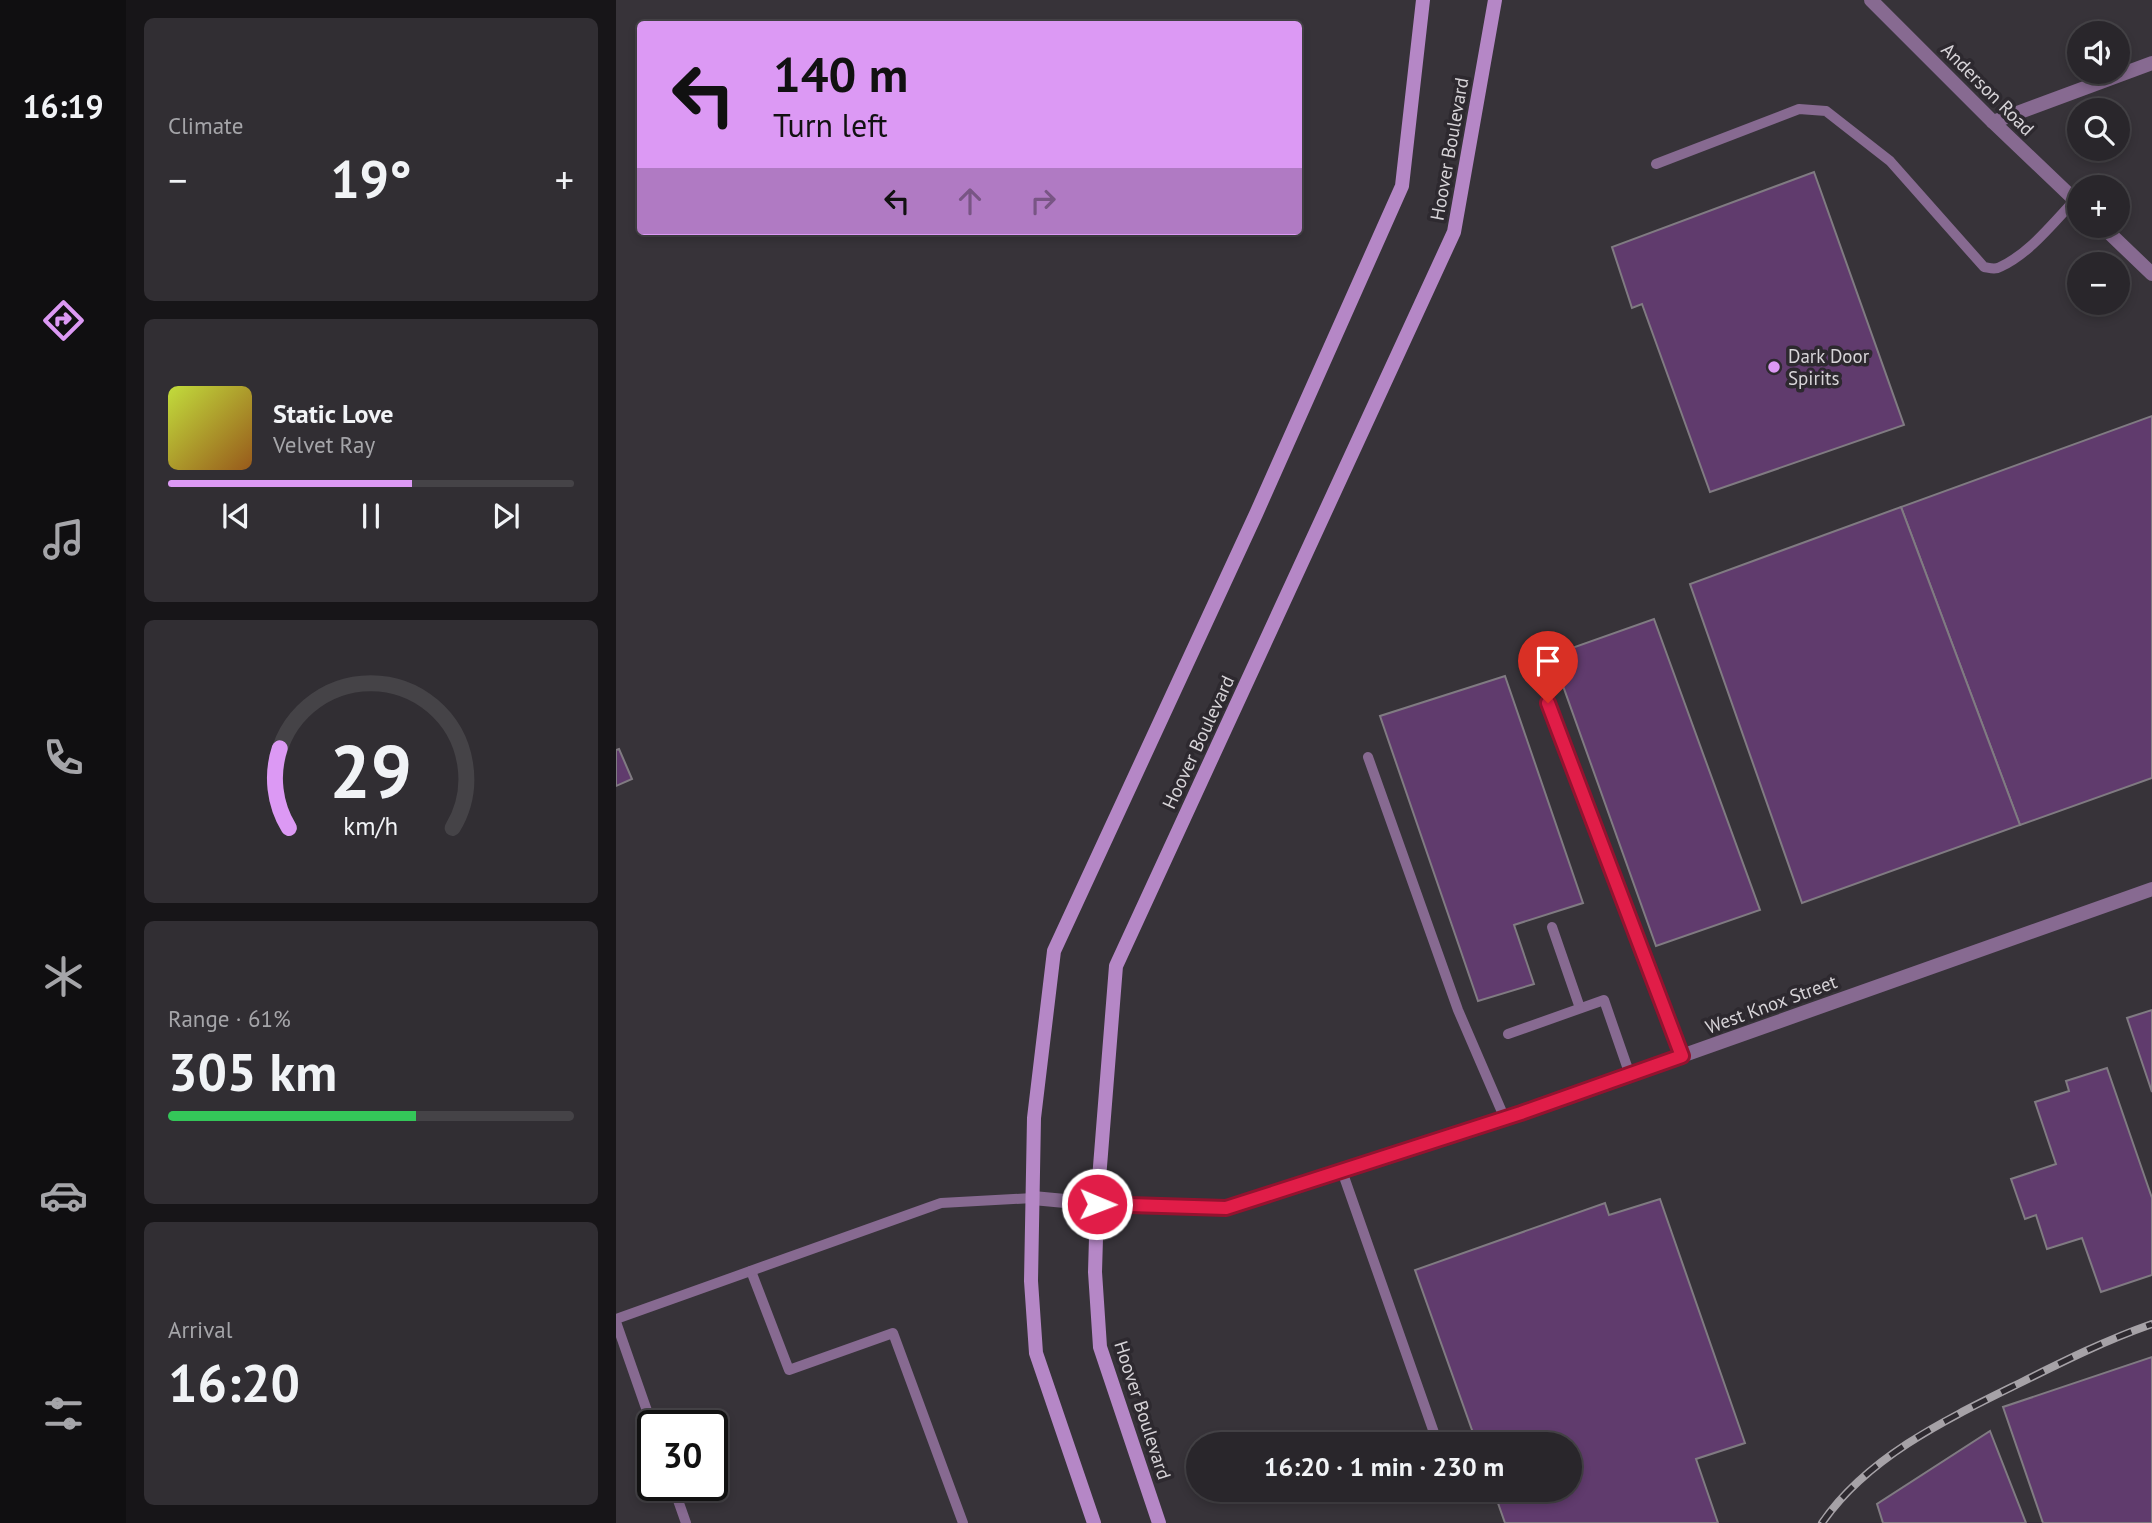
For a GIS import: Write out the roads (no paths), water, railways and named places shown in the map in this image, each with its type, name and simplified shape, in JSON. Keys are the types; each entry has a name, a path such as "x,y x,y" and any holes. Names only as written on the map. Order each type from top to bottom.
{"main road":[{"name":"Hoover Boulevard","path":"1094,1523 1036,1353 1031,1282 1034,1118 1054,951 1256,514 1402,186 1423,0"},
{"name":"Hoover Boulevard","path":"1159,1523 1100,1347 1096,1272 1097,1204 1116,966 1454,232 1495,0"}],"street":[{"name":"Anderson Road","path":"1871,0 2067,192"},
{"path":"1993,122 2152,63"},
{"path":"2114,238 2152,274"},
{"name":"West Knox Street","path":"1033,1198 1097,1204 1226,1208 1505,1119 2152,889"}],"lane":[{"path":"1657,164 1799,109 1826,111 1890,161 1984,267 1998,268 2027,249 2067,211"},
{"path":"1548,703 1682,1056"},
{"path":"1368,757 1458,1010 1505,1119"},
{"path":"1552,927 1580,1008"},
{"path":"1508,1034 1604,1000 1630,1075"},
{"path":"1342,1171 1434,1432"},
{"path":"647,1410 616,1321 941,1203 1033,1198"},
{"path":"751,1271 789,1370 893,1333 963,1523"},
{"path":"678,1501 686,1523"}],"railway":[{"path":"1822,1523 1862,1478 1886,1458 1938,1425 2053,1367 2152,1324"}],"place":[{"name":"Dark Door Spirits","path":"1774,367"}]}
